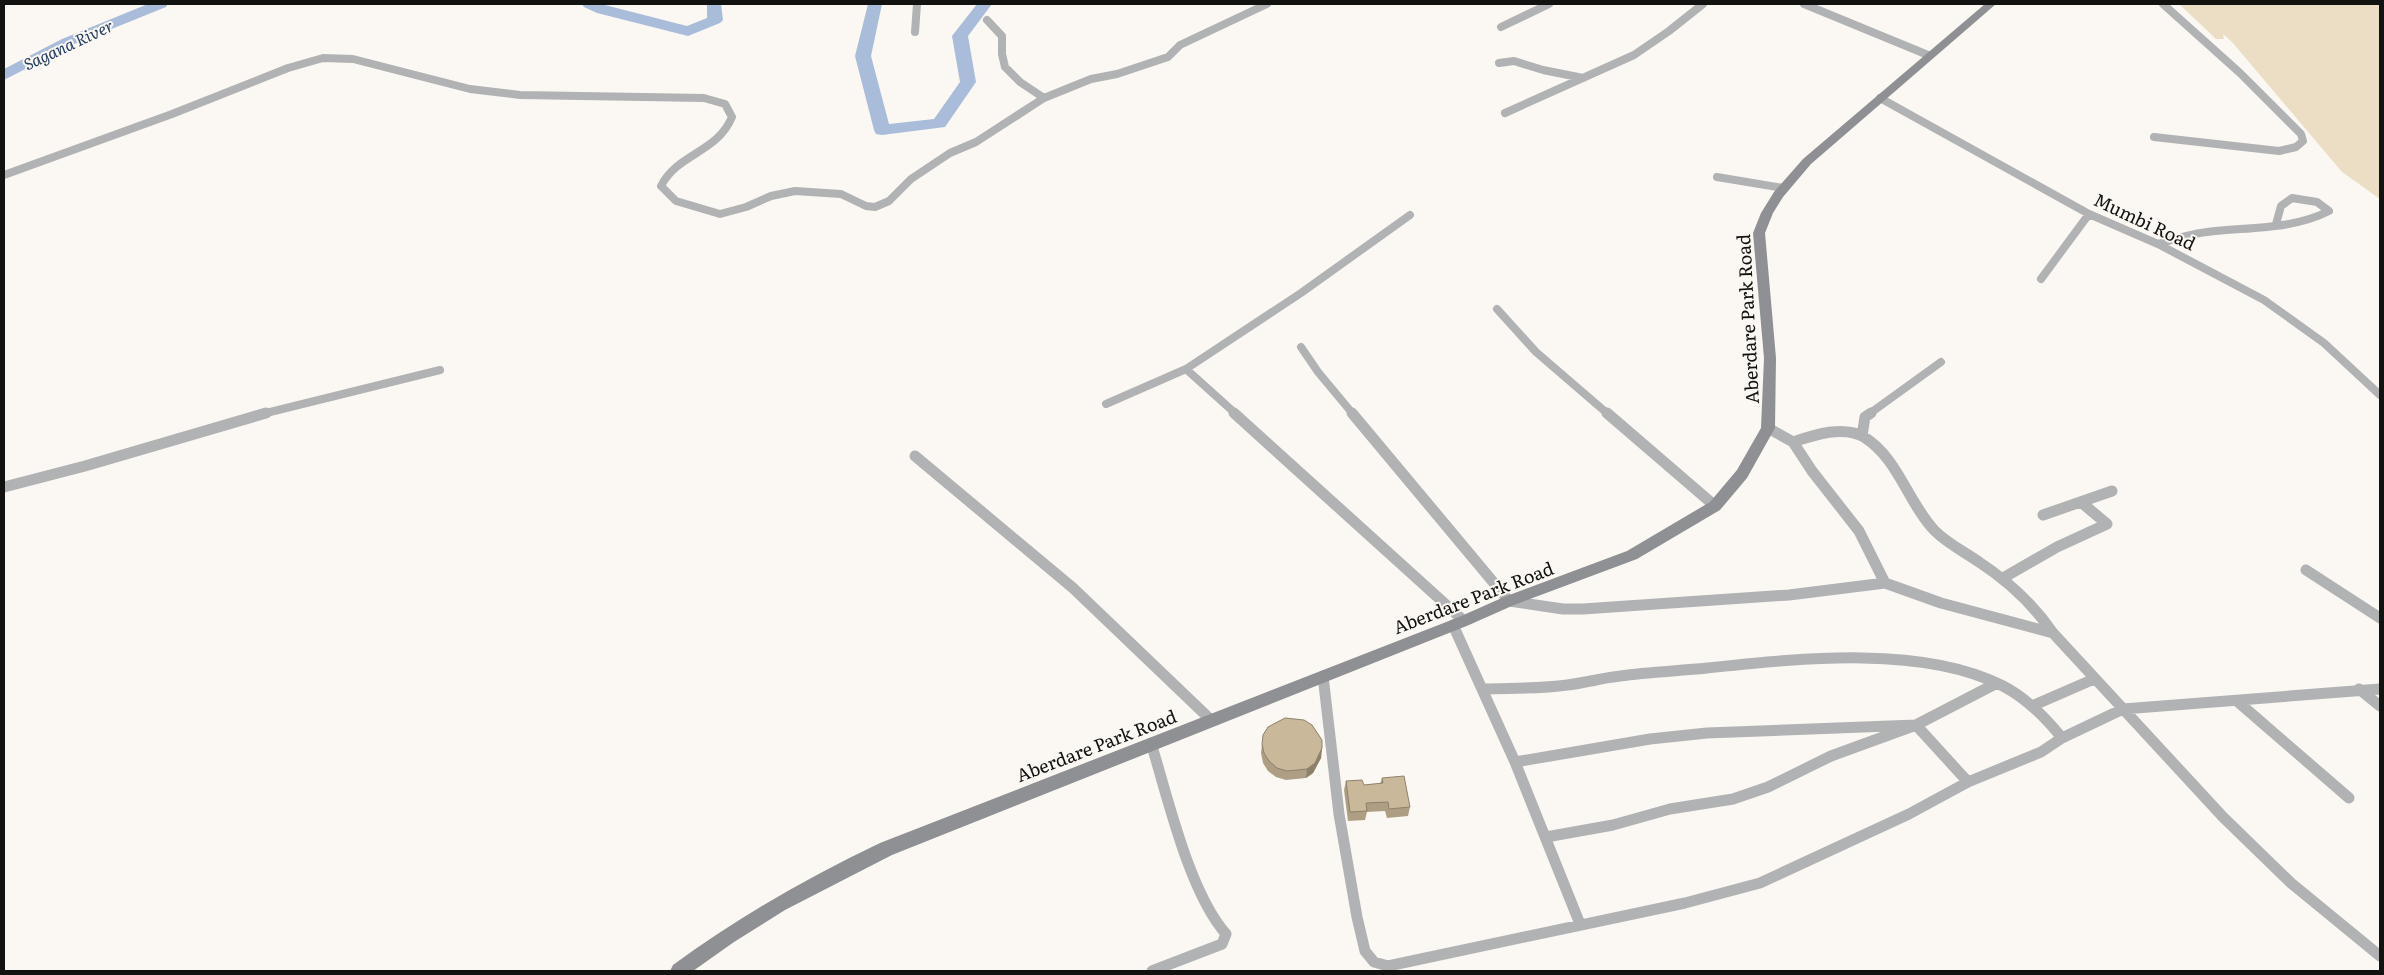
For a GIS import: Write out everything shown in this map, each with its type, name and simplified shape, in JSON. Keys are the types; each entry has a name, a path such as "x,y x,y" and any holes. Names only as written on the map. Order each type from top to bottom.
{"street":[{"path":"915,32 917,4"},
{"path":"4,175 172,114 305,61 337,57 408,72 470,89 520,95 704,98 719,101 725,104 732,117 730,126 704,151 668,174 661,186 676,201 720,214 746,207 771,196 795,191 818,191 841,194 866,206 875,207 889,201 911,179 950,153 976,142 1044,98 1091,79 1117,74 1168,57 1180,46 1267,4"},
{"path":"1501,27 1549,4"},
{"path":"1506,113 1521,104 1583,78 1642,50 1665,36 1703,4"},
{"path":"1804,4 1928,56"},
{"name":"Aberdare Park Road","path":"679,971 765,912 829,875 935,828 1458,623 1509,601 1632,555 1669,536 1715,506 1742,474 1768,428 1771,376 1759,233 1764,217 1784,188 1810,160 1928,56 1991,4"},
{"path":"2154,137 2279,151 2296,147 2303,141 2300,134 2240,73 2162,4"},
{"path":"987,20 998,28 1004,39 1003,61 1007,68 1014,76 1044,98"},
{"path":"1500,63 1514,60 1543,70 1583,78"},
{"name":"Mumbi Road","path":"1880,98 2090,214 2158,244 2236,284 2287,315 2324,343 2380,394"},
{"path":"1716,177 1784,188"},
{"path":"2158,244 2205,232 2276,224 2320,218 2329,211 2324,204 2292,198 2281,206 2276,224"},
{"path":"2041,279 2090,214"},
{"path":"1106,404 1186,369 1301,293 1410,215"},
{"path":"1497,309 1536,352 1715,506"},
{"path":"1301,347 1318,372 1509,601 1563,609 1582,609 1789,595 1884,583 1940,603 2053,633"},
{"path":"1862,436 1865,416 1940,362"},
{"path":"1186,369 1458,623 1580,924"},
{"path":"4,487 85,466 275,410 440,370"},
{"path":"1768,428 1793,442 1812,471 1859,531 1884,583"},
{"path":"1793,442 1817,434 1844,433 1862,436 1880,450 1904,490 1936,532 2003,578 2042,615 2053,633 2094,679 2223,818 2291,883 2380,956"},
{"path":"915,456 1073,588 1211,720"},
{"path":"2043,515 2112,491"},
{"path":"2003,578 2057,547 2107,524 2082,503"},
{"path":"2306,570 2380,618"},
{"path":"1484,689 1567,685 1626,675 1754,662 1894,659 1936,664 1997,683 2032,706 2052,724 2062,738"},
{"path":"1323,676 1332,778 1351,895 1365,950 1369,958 1377,964 1388,966 1685,903 1760,883 1909,814 1968,782 2041,752 2058,743 2062,738 2123,709 2380,688"},
{"path":"2032,706 2094,679"},
{"path":"1546,837 1613,825 1670,809 1733,799 1768,787 1831,756 1916,725 1997,683"},
{"path":"2359,690 2380,706"},
{"path":"2237,701 2349,798"},
{"path":"1515,762 1650,739 1707,733 1916,725 1968,782"},
{"path":"1151,743 1188,861 1212,918 1226,934 1222,944 1152,971"}],"shaded area":[{"path":"2179,4 2380,4 2380,199 2342,172 2232,42 2223,34 2224,39 2216,39"}],"building":[{"path":"1285,718 1304,720 1312,725 1322,740 1322,748 1315,763 1307,769 1287,771 1277,768 1264,753 1263,735 1268,727"},
{"path":"1404,776 1410,807 1389,809 1388,802 1366,803 1367,811 1350,812 1346,781 1362,780 1364,785 1383,783 1382,778"}],"waterway":[{"name":"Sagana River","path":"4,75 67,42 161,4"},
{"name":"Sagana River","path":"589,4 602,10 688,31 715,20 714,4"},
{"name":"Sagana River","path":"875,4 863,56 882,130 939,123 968,82 960,36 985,4"}]}
